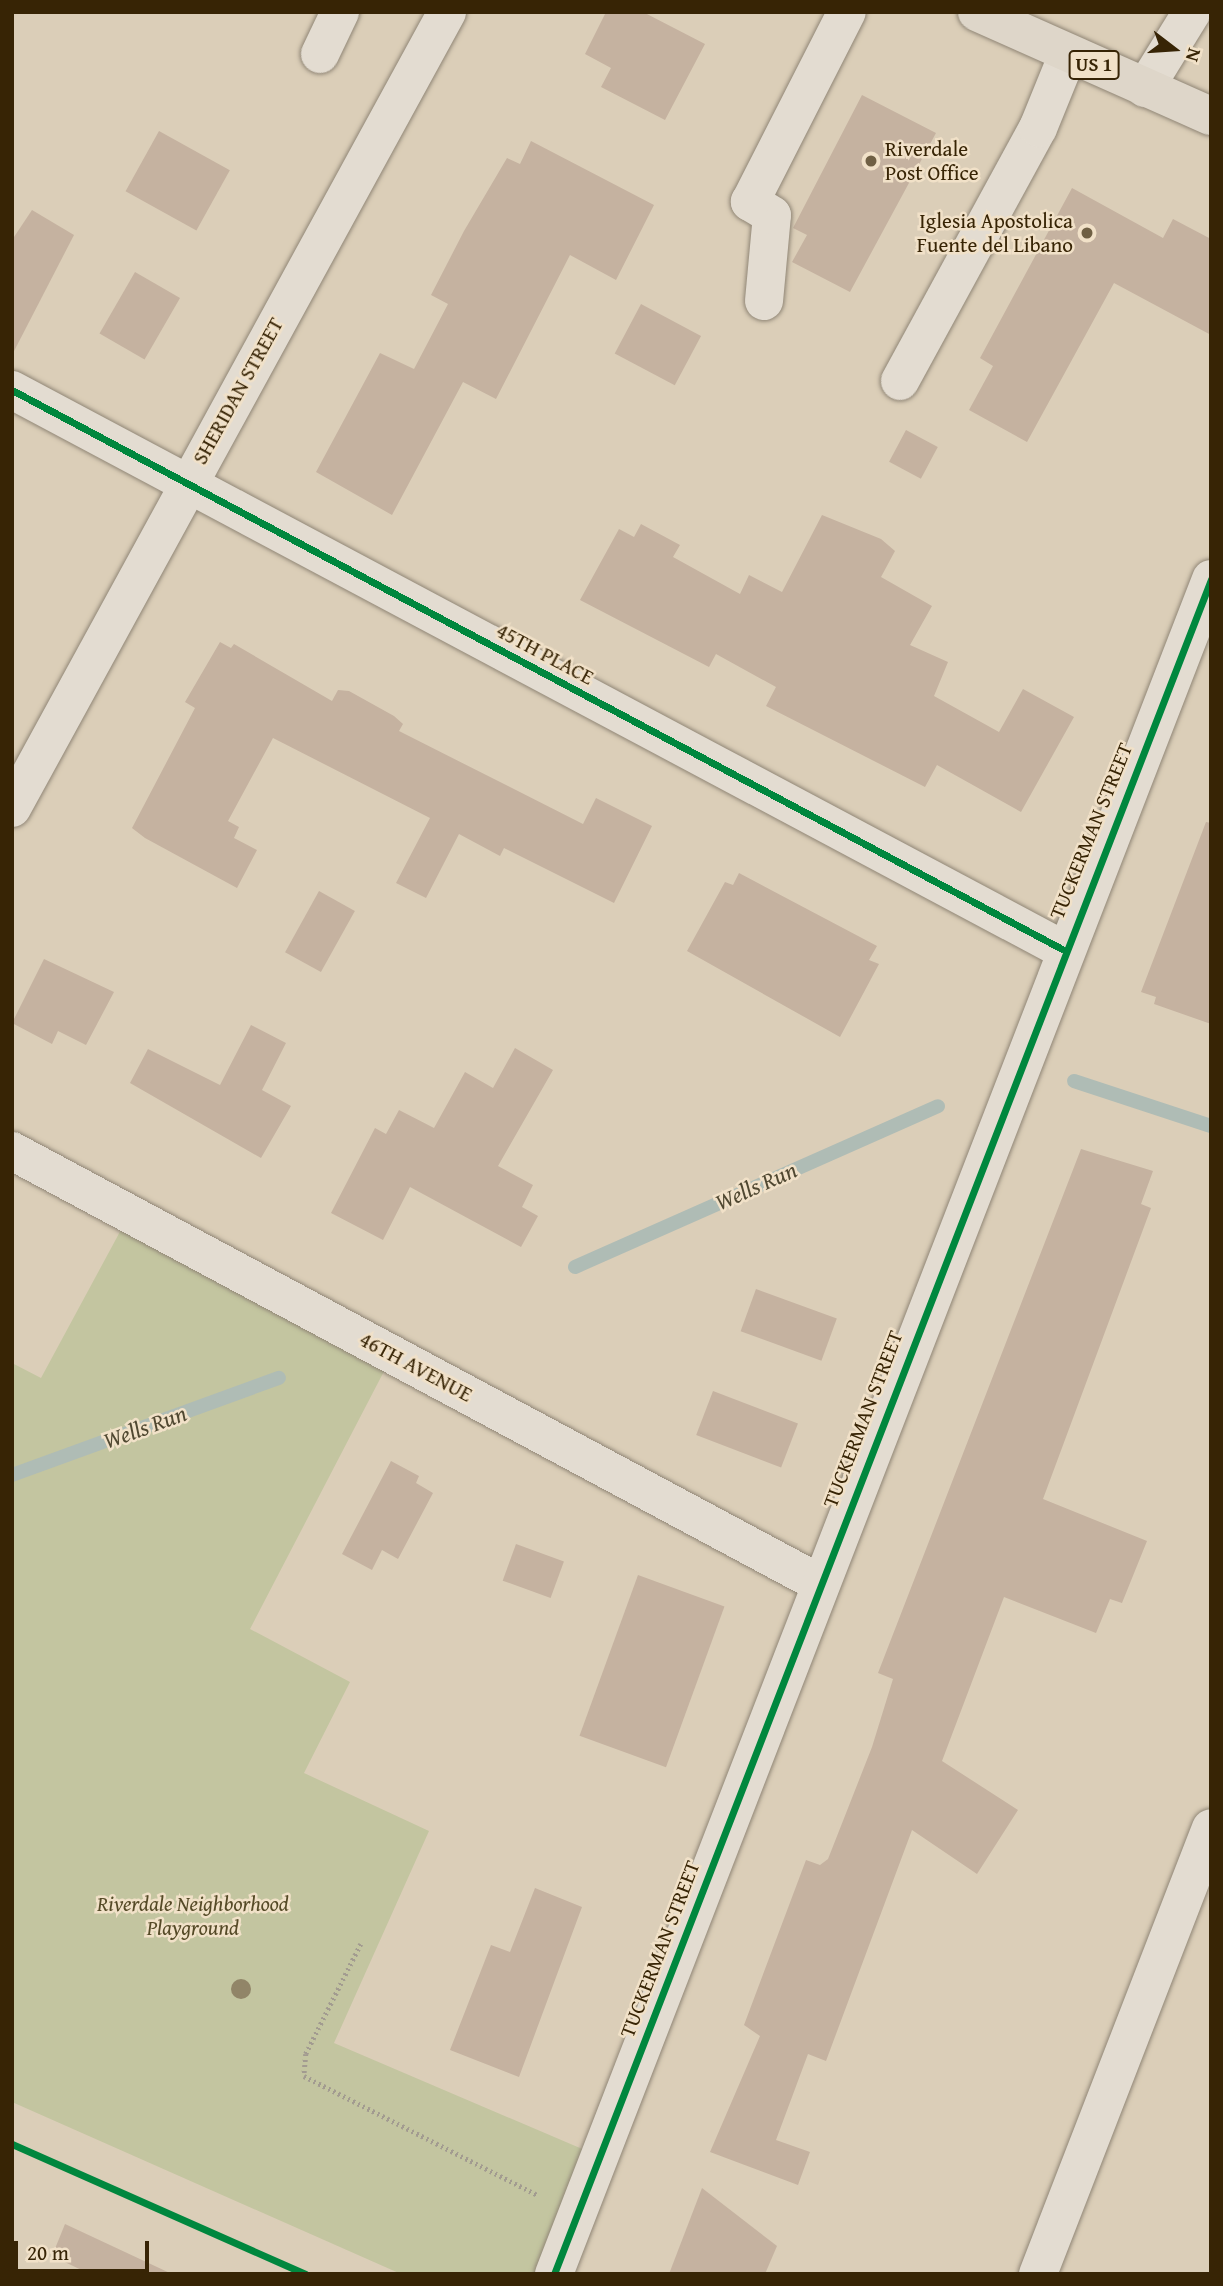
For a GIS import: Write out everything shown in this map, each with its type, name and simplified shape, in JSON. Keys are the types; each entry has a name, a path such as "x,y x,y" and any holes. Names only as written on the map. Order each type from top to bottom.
{"main road":[{"name":"US 1","path":"977,12 1211,116"}],"street":[{"path":"320,54 340,12"},
{"name":"SHERIDAN STREET","path":"12,808 447,12"},
{"path":"764,301 772,215 750,202 847,12"},
{"path":"1145,88 1192,12"},
{"path":"901,381 1038,128 1069,54"},
{"name":"45TH PLACE","path":"12,390 1062,949"},
{"name":"TUCKERMAN STREET","path":"554,2274 1062,949 1211,579"},
{"name":"46TH AVENUE","path":"12,1151 819,1583"},
{"path":"1038,2274 1211,1828"}],"path":[{"path":"360,1944 306,2054 304,2076 539,2196"}],"green space":[{"name":"Riverdale Neighborhood Playground","path":"129,1215 393,1354 250,1629 350,1682 304,1773 429,1831 334,2043 601,2157 553,2274 401,2274 12,2102 12,1363 41,1378"}],"building":[{"path":"606,12 643,12 705,44 665,120 601,87 611,68 585,54"},
{"path":"862,95 936,133 850,292 792,262 807,235 793,228"},
{"path":"159,131 230,170 196,231 126,191"},
{"path":"531,141 654,205 616,280 570,255 496,399 463,382 392,515 316,472 380,353 414,369 448,304 431,295 464,231 507,158 520,164"},
{"path":"1072,188 1163,238 1173,219 1211,239 1211,335 1114,283 1027,442 969,410 993,366 980,358"},
{"path":"32,210 74,235 12,355 12,240"},
{"path":"135,272 180,298 145,359 100,333"},
{"path":"641,304 701,336 675,385 615,353"},
{"path":"906,430 938,447 921,479 889,462"},
{"path":"822,515 881,539 895,551 881,577 932,606 910,645 948,662 934,696 999,732 1023,689 1074,717 1021,812 937,765 925,787 766,706 776,687 716,654 709,667 580,600 619,529 634,537 641,524 680,545 673,557 740,594 749,575 782,592"},
{"path":"220,642 231,648 234,644 332,701 338,690 349,691 394,716 403,724 399,731 583,824 596,798 652,826 614,903 504,848 500,856 459,834 426,898 396,883 430,818 273,738 228,821 239,827 234,838 257,850 237,888 145,838 132,828 195,708 185,702"},
{"path":"1206,822 1211,823 1211,1024 1154,1004 1156,997 1141,992"},
{"path":"739,873 877,946 869,960 879,964 840,1037 687,951 725,882 733,885"},
{"path":"319,891 355,911 321,972 285,952"},
{"path":"44,959 114,992 86,1045 58,1031 52,1044 12,1023"},
{"path":"251,1025 286,1043 262,1090 291,1106 261,1158 130,1083 148,1049 220,1085"},
{"path":"515,1048 553,1070 498,1166 533,1185 522,1207 538,1216 521,1247 410,1187 383,1240 331,1213 375,1128 386,1134 399,1110 434,1128 465,1072 493,1088"},
{"path":"1081,1149 1153,1171 1141,1204 1151,1208 1043,1499 1147,1541 1122,1603 1110,1599 1096,1633 1004,1597 942,1761 1018,1810 977,1874 912,1830 826,2061 808,2054 776,2140 810,2152 798,2185 710,2152 760,2036 744,2025 806,1860 820,1865 828,1859 872,1747 893,1679 878,1673"},
{"path":"756,1289 837,1318 821,1361 741,1331"},
{"path":"713,1391 798,1424 781,1467 696,1435"},
{"path":"391,1461 419,1476 416,1483 433,1493 398,1559 382,1550 372,1570 342,1554"},
{"path":"516,1544 564,1561 551,1598 503,1581"},
{"path":"638,1575 724,1606 666,1767 580,1736"},
{"path":"535,1888 582,1907 519,2077 450,2050 491,1945 510,1952"},
{"path":"702,2188 777,2246 765,2274 669,2274"},
{"path":"65,2224 172,2274 90,2274 52,2256"}],"waterway":[{"name":"Wells Run","path":"1074,1081 1211,1126"},
{"name":"Wells Run","path":"575,1267 938,1106"},
{"name":"Wells Run","path":"12,1475 279,1378"}],"cycle path":[{"path":"12,390 1062,949"},
{"path":"554,2274 1211,579"},
{"path":"12,2144 305,2274"}],"place":[{"name":"Riverdale Post Office","path":"871,161"},
{"name":"Iglesia Apostolica Fuente del Libano","path":"1087,233"}]}
